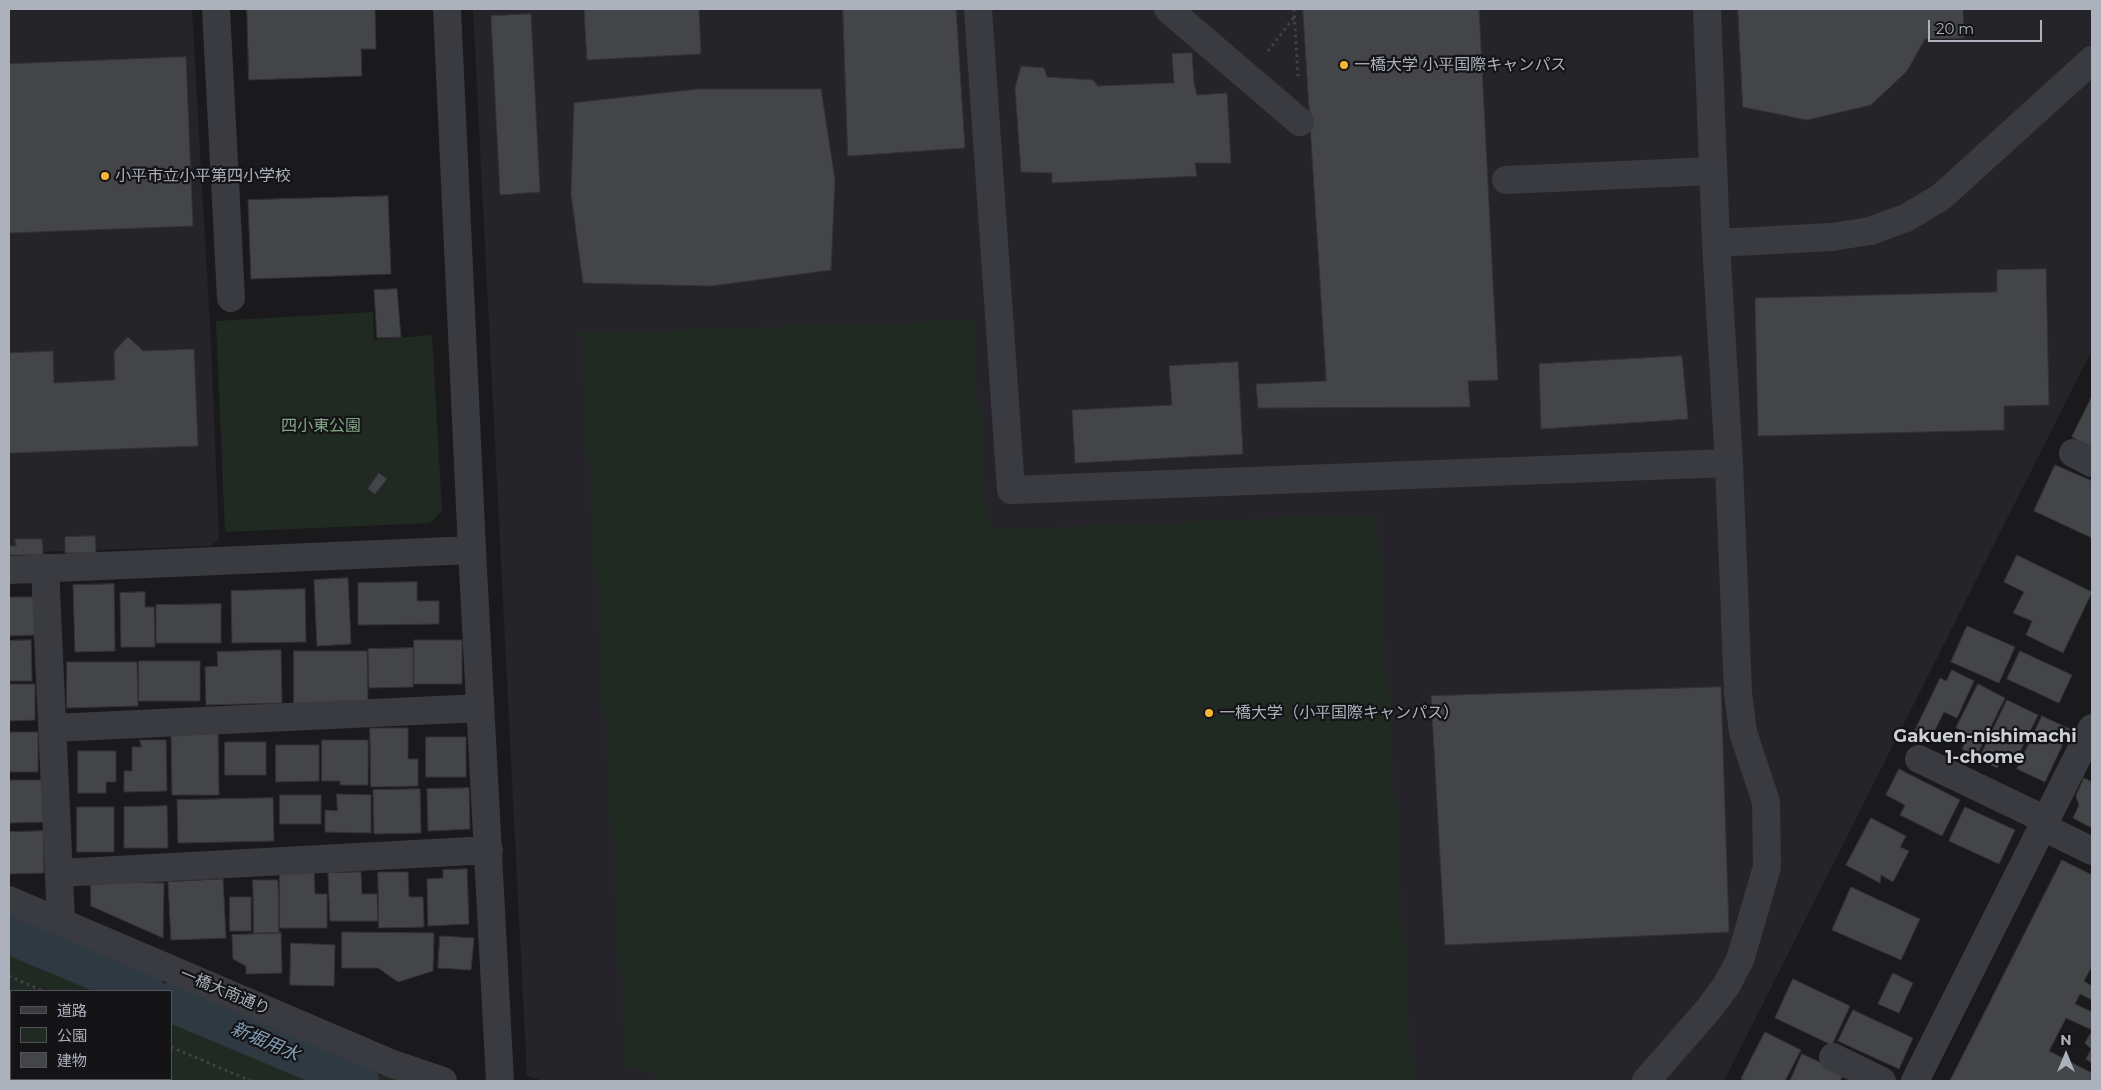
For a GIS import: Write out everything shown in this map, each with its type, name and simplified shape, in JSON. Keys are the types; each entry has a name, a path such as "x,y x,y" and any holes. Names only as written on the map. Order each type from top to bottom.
{"street":[{"path":"216,9 232,298"},
{"path":"447,9 472,550 500,1081"},
{"path":"978,9 1012,490 1729,463"},
{"path":"1168,9 1300,122"},
{"path":"1646,1081 1708,1010 1726,986 1740,960 1767,867 1766,802 1743,732 1738,693 1729,463 1716,243 1707,9"},
{"path":"1716,243 1832,237 1870,231 1906,218 1941,197 2092,60"},
{"path":"1506,180 1713,171"},
{"path":"9,570 472,550"},
{"path":"45,568 61,921"},
{"path":"53,728 480,708"},
{"path":"1915,1081 2092,728"},
{"path":"1919,759 2045,823 2092,851"},
{"path":"60,873 489,850"},
{"name":"一橋大南通り","path":"9,900 393,1064 443,1081"},
{"path":"1833,1057 1882,1081"}],"path":[{"path":"1248,77 1295,16"},
{"path":"9,976 41,990"},
{"path":"172,1047 251,1081"}],"shaded area":[{"name":"小平市立小平第四小学校","path":"9,9 192,9 211,343 219,539 211,546 9,553"},
{"name":"一橋大学（小平国際キャンパス）","path":"473,9 2092,9 2092,350 1724,1081 544,1081 527,1076"}],"green space":[{"name":"四小東公園","path":"373,312 374,340 432,335 442,511 430,523 225,532 216,321"},
{"path":"972,320 989,530 1377,514 1413,1081 669,1081 626,1064 580,333"},
{"path":"9,920 398,1081 9,1081"}],"building":[{"path":"247,9 375,9 376,49 361,49 362,76 249,80"},
{"path":"699,9 701,54 587,60 584,10"},
{"path":"843,9 956,9 965,148 848,156"},
{"path":"1303,9 1479,9 1498,380 1468,381 1470,407 1258,408 1256,384 1326,381"},
{"path":"1738,9 1963,9 1964,38 1925,39 1907,71 1871,105 1807,120 1743,107"},
{"path":"531,14 540,192 500,195 491,16"},
{"path":"1192,53 1194,83 1197,95 1227,93 1231,163 1195,163 1197,176 1052,183 1052,173 1021,172 1015,88 1021,66 1044,68 1047,77 1093,80 1098,86 1174,83 1172,54"},
{"path":"186,57 193,226 9,233 9,64"},
{"path":"699,89 821,89 835,180 831,270 711,286 583,283 571,194 574,103"},
{"path":"388,196 391,274 251,279 248,200"},
{"path":"2046,269 2049,405 2004,406 2004,430 1758,436 1755,298 1997,292 1997,270"},
{"path":"397,289 401,337 377,338 374,290"},
{"path":"128,337 143,351 194,349 198,446 9,453 9,353 53,351 54,383 115,380 114,352"},
{"path":"1682,356 1688,419 1541,429 1539,364"},
{"path":"1238,362 1243,454 1075,463 1072,410 1172,405 1169,366"},
{"path":"2092,396 2092,447 2072,437"},
{"path":"2055,465 2092,481 2092,538 2034,511"},
{"path":"379,473 387,479 375,494 368,489"},
{"path":"95,536 96,553 65,553 65,537"},
{"path":"15,539 42,539 43,555 9,555 9,546 16,546"},
{"path":"2017,555 2092,592 2063,653 2026,635 2032,621 2013,613 2024,592 2004,582"},
{"path":"348,578 351,644 317,646 314,580"},
{"path":"417,582 417,601 439,601 439,624 358,625 358,583"},
{"path":"114,584 115,651 75,652 73,585"},
{"path":"305,589 306,642 232,643 231,591"},
{"path":"145,592 145,607 154,607 155,647 121,647 120,593"},
{"path":"9,597 35,597 35,635 9,636"},
{"path":"221,604 221,643 156,643 156,605"},
{"path":"1967,626 2015,647 1999,683 1951,662"},
{"path":"31,640 32,681 9,681 9,641"},
{"path":"414,640 462,640 462,684 414,684"},
{"path":"413,648 413,687 369,688 368,649"},
{"path":"281,650 282,703 206,705 205,667 218,666 217,652"},
{"path":"294,651 367,651 368,705 294,705"},
{"path":"2020,651 2072,675 2059,703 2007,679"},
{"path":"139,661 200,661 200,701 139,701"},
{"path":"67,662 137,662 138,706 67,708"},
{"path":"1952,670 1974,681 1957,718 1944,712 1929,742 1913,734 1940,678 1946,681"},
{"path":"9,684 35,684 35,720 9,721"},
{"path":"1978,684 2005,698 1976,757 1962,749 1969,734 1956,728"},
{"path":"1721,687 1729,932 1445,945 1431,696"},
{"path":"2007,700 2038,715 2017,758 2005,752 1997,768 1979,759"},
{"path":"2042,716 2070,729 2045,782 2017,769"},
{"path":"370,728 408,728 408,759 418,759 418,786 371,787"},
{"path":"9,732 38,732 38,772 9,772"},
{"path":"218,732 219,795 172,795 171,733"},
{"path":"426,737 466,737 466,777 426,777"},
{"path":"140,740 166,740 167,791 124,792 124,771 132,771 132,747 141,747"},
{"path":"322,740 368,740 368,785 340,785 340,781 322,781"},
{"path":"225,742 266,742 266,775 225,775"},
{"path":"276,745 319,745 319,781 276,782"},
{"path":"78,751 116,751 116,782 106,782 106,793 78,793"},
{"path":"1899,769 1960,800 1942,836 1900,815 1905,805 1886,795"},
{"path":"2084,778 2092,782 2092,828 2073,818 2079,805 2076,796"},
{"path":"9,780 43,780 43,822 9,823"},
{"path":"469,788 470,829 428,831 427,789"},
{"path":"420,789 421,833 374,834 373,790"},
{"path":"337,794 371,795 371,833 325,832 325,810 337,811"},
{"path":"280,795 321,795 321,824 280,824"},
{"path":"273,798 274,841 178,843 177,800"},
{"path":"167,806 168,848 124,848 124,807"},
{"path":"77,807 114,807 114,852 77,852"},
{"path":"1965,807 2015,830 1999,864 1949,841"},
{"path":"1871,818 1906,836 1900,847 1909,851 1893,882 1881,875 1880,883 1846,865"},
{"path":"43,831 44,873 9,874 9,832"},
{"path":"2062,860 2092,875 2092,966 2084,981 2092,986 2092,1000 2080,994 2075,1004 2092,1012 2092,1030 2066,1018 2049,1051 2092,1073 2092,1081 1950,1081"},
{"path":"467,869 469,924 428,926 427,879 443,878 443,870"},
{"path":"280,872 314,872 315,894 327,894 327,928 280,928"},
{"path":"361,872 362,894 377,894 378,921 330,921 328,873"},
{"path":"378,872 408,872 409,897 423,897 424,927 379,928"},
{"path":"223,879 226,938 171,940 168,882"},
{"path":"253,880 278,880 279,933 254,933"},
{"path":"91,882 164,883 163,938 91,906"},
{"path":"1851,887 1920,919 1901,960 1832,930"},
{"path":"230,897 251,897 251,931 230,931"},
{"path":"342,932 434,933 433,971 398,982 378,968 342,968"},
{"path":"281,933 282,973 246,974 246,966 233,959 232,935"},
{"path":"440,936 474,938 471,970 438,968"},
{"path":"291,943 335,945 334,986 290,985"},
{"path":"1893,973 1913,983 1899,1013 1878,1004"},
{"path":"1793,979 1850,1006 1832,1045 1775,1018"},
{"path":"1853,1010 1913,1038 1899,1069 1838,1041"},
{"path":"2092,1031 2092,1063 2086,1059 2091,1049 2085,1043"},
{"path":"1765,1032 1801,1050 1785,1081 1745,1081 1741,1079"},
{"path":"1802,1054 1844,1073 1840,1081 1790,1081"}],"waterway":[{"name":"新堀用水","path":"9,934 143,990"},
{"name":"新堀用水","path":"172,1002 359,1081"}],"place":[{"name":"一橋大学 小平国際キャンパス","path":"1344,65"},
{"name":"小平市立小平第四小学校","path":"105,176"},
{"name":"一橋大学（小平国際キャンパス）","path":"1209,713"}],"district":[{"name":"Gakuen-nishimachi 1-chome","path":"1985,748"}]}
